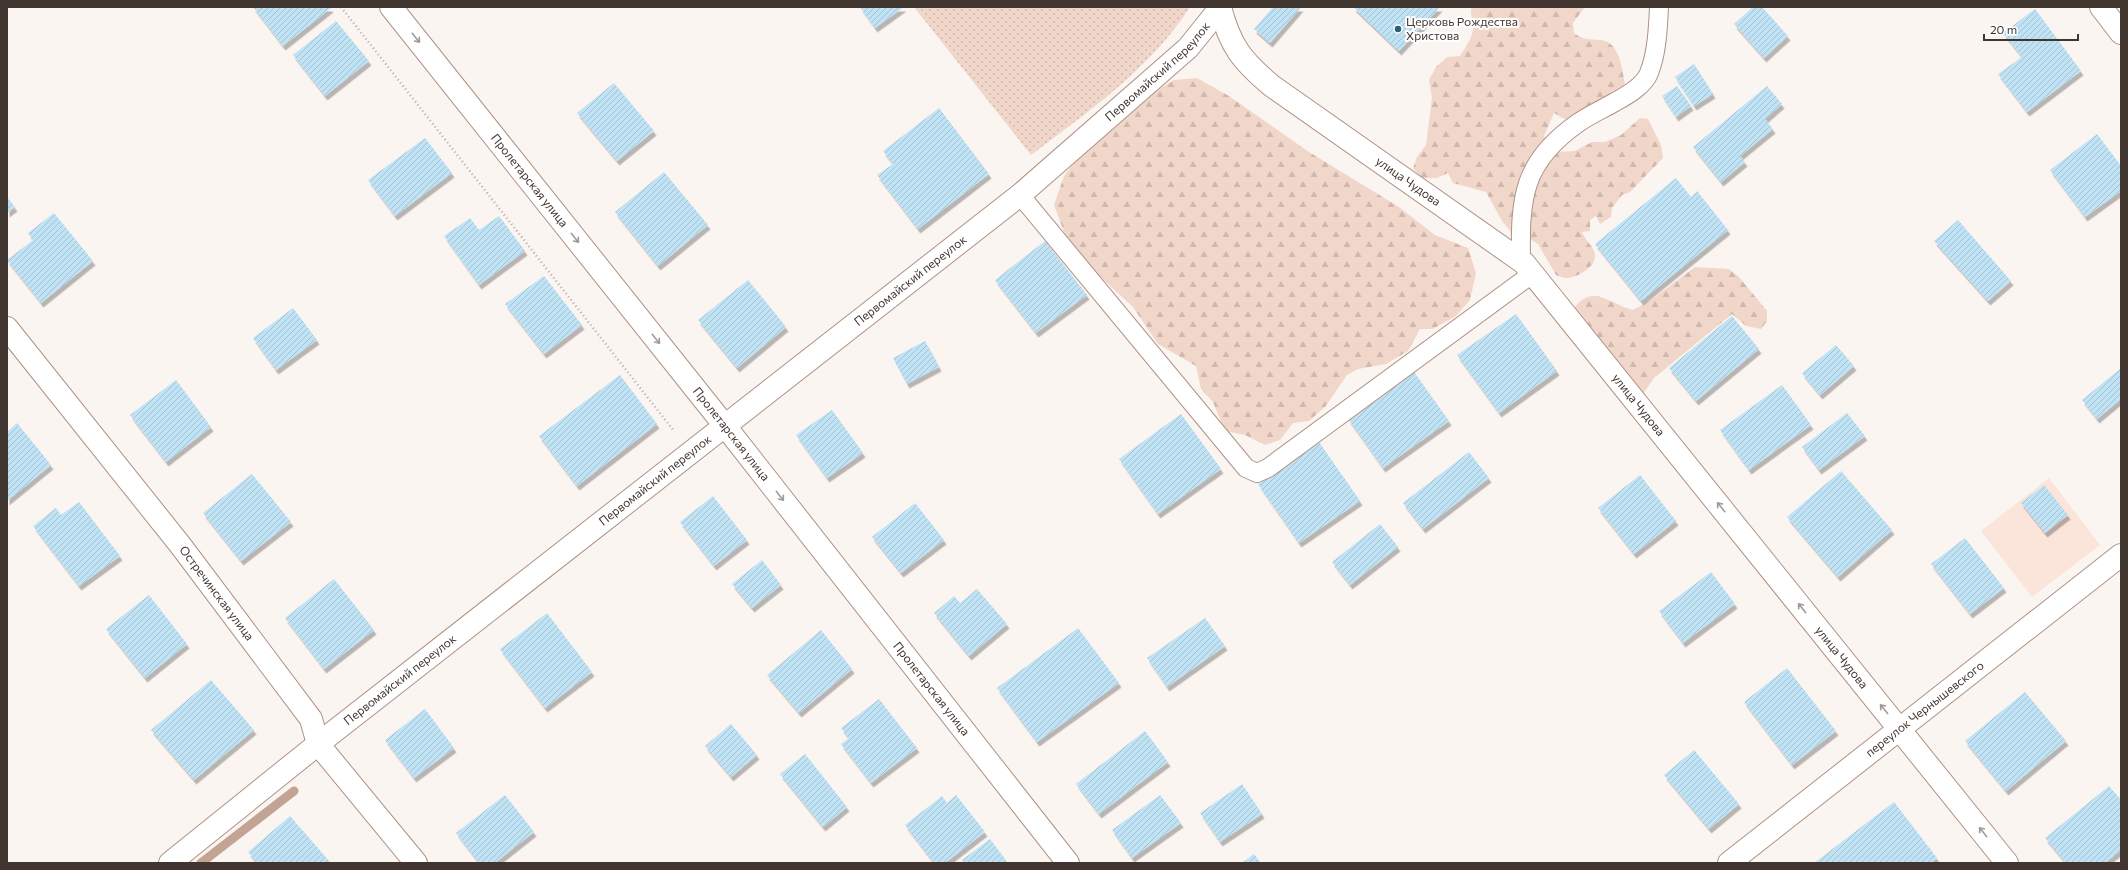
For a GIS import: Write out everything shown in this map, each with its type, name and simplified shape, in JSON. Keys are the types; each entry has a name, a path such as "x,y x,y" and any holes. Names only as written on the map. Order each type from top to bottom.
{"street":[{"name":"Пролетарская улица","path":"391,7 725,426 1068,863"},
{"name":"Первомайский переулок","path":"170,863 318,744 1020,194 1188,48 1220,7"},
{"name":"улица Чудова","path":"1220,7 1230,39 1247,65 1272,86 1527,267 2007,863"},
{"path":"2101,7 2121,33"},
{"name":"Остречинская улица","path":"7,328 181,546 312,719 318,744 416,863"},
{"name":"переулок Чернышевского","path":"1729,863 1901,730 2121,555"}],"lane":[{"path":"1020,194 1246,468 1257,473 1268,468 1527,267 1520,217 1525,187 1536,162 1551,146 1578,123 1627,95 1649,74 1655,49 1659,7"}],"path":[{"path":"341,7 690,452"}],"shaded area":[{"path":"2049,478 2100,545 2032,597 1981,531"}],"green space":[{"path":"914,7 1190,7 1157,50 1138,69 1096,105 1031,155"},
{"path":"1472,7 1585,7 1573,23 1574,33 1583,38 1607,42 1612,45 1616,51 1621,64 1625,84 1617,95 1570,122 1554,113 1544,136 1557,152 1575,151 1592,142 1605,142 1621,135 1640,118 1648,119 1661,145 1663,158 1630,192 1622,195 1612,208 1611,217 1600,224 1596,216 1590,220 1590,231 1582,232 1593,249 1595,256 1594,262 1591,266 1575,276 1565,278 1556,275 1538,244 1527,237 1511,232 1502,221 1486,192 1453,183 1448,173 1437,178 1421,178 1413,168 1417,157 1426,145 1432,98 1429,80 1436,67 1447,57 1460,56 1466,47 1473,30 1471,12"},
{"path":"1197,78 1229,96 1309,152 1399,207 1435,235 1468,248 1476,273 1470,300 1456,316 1433,329 1420,329 1408,351 1386,364 1358,369 1347,375 1325,407 1309,421 1293,423 1280,440 1265,445 1245,435 1225,431 1213,402 1201,389 1196,366 1158,344 1133,307 1094,271 1066,237 1054,205 1064,176 1082,152 1143,99 1174,80"},
{"path":"1695,267 1729,269 1739,277 1767,311 1767,321 1761,329 1746,326 1732,314 1654,378 1640,398 1574,308 1588,297 1595,296 1602,297 1633,310 1651,300"}],"building":[{"path":"253,7 330,7 331,8 283,46"},
{"path":"860,7 904,7 875,28"},
{"path":"1273,7 1301,7 1270,43 1254,29"},
{"name":"Церковь Рождества Христова","path":"1353,7 1440,7 1399,51"},
{"path":"1753,7 1762,7 1788,36 1764,58 1734,24"},
{"path":"2035,9 2081,71 2027,112 1998,74 2022,57 2003,33"},
{"path":"336,21 369,61 325,96 293,55"},
{"path":"1694,64 1713,94 1694,106 1675,77"},
{"path":"614,83 654,131 617,161 577,113"},
{"path":"1677,86 1691,106 1676,117 1662,96"},
{"path":"1767,86 1782,104 1765,119 1773,129 1740,156 1745,162 1721,182 1693,147"},
{"path":"939,108 989,174 918,229 877,175 893,164 883,151"},
{"path":"2097,134 2121,166 2121,191 2085,217 2050,170"},
{"path":"425,138 452,173 395,216 368,180"},
{"path":"664,172 708,225 658,266 615,212"},
{"path":"1676,178 1691,197 1697,191 1728,230 1641,301 1595,244"},
{"path":"7,197 15,207 7,213"},
{"path":"54,213 93,261 41,303 7,260 33,240 28,233"},
{"path":"499,216 525,251 479,285 444,236 470,218 479,230"},
{"path":"1958,220 2011,281 1988,301 1934,241"},
{"path":"1045,241 1087,295 1036,333 995,280"},
{"path":"544,276 582,325 544,354 505,304"},
{"path":"748,280 786,327 737,368 698,320"},
{"path":"293,308 317,340 276,370 253,338"},
{"path":"1516,314 1557,371 1499,413 1457,355"},
{"path":"1732,316 1759,349 1696,401 1669,368"},
{"path":"925,341 939,367 907,384 893,358"},
{"path":"1836,345 1854,366 1820,395 1802,373"},
{"path":"2121,368 2121,399 2097,419 2082,400"},
{"path":"1414,372 1449,421 1383,468 1348,419"},
{"path":"620,375 657,424 577,486 539,436"},
{"path":"176,380 211,427 166,462 130,415"},
{"path":"1782,385 1811,425 1749,470 1720,430"},
{"path":"832,410 863,453 827,478 796,435"},
{"path":"1847,413 1865,436 1819,470 1802,447"},
{"path":"1181,414 1221,469 1158,514 1119,459"},
{"path":"17,423 51,465 7,501 7,432"},
{"path":"1319,442 1360,501 1299,543 1258,484"},
{"path":"1469,452 1489,478 1423,529 1403,503"},
{"path":"1841,471 1892,530 1838,577 1787,517"},
{"path":"252,474 291,522 241,561 203,513"},
{"path":"1640,475 1676,521 1634,554 1598,508"},
{"path":"2044,485 2068,515 2045,533 2021,503"},
{"path":"713,496 747,540 714,566 680,522"},
{"path":"79,502 120,556 79,586 33,526 56,508 61,515"},
{"path":"915,503 944,540 901,573 872,537"},
{"path":"1380,524 1398,547 1350,585 1332,562"},
{"path":"1965,538 2004,588 1970,614 1931,564"},
{"path":"762,560 781,585 752,608 732,584"},
{"path":"1711,572 1735,604 1683,643 1659,611"},
{"path":"334,579 374,630 324,669 285,618"},
{"path":"977,589 1007,624 969,656 934,613 954,596 960,603"},
{"path":"149,595 187,644 145,678 106,629"},
{"path":"547,613 592,672 545,708 500,649"},
{"path":"1205,618 1225,646 1167,687 1147,658"},
{"path":"1078,628 1119,683 1037,742 997,688"},
{"path":"821,630 852,669 799,713 767,675"},
{"path":"1787,668 1836,731 1792,765 1744,702"},
{"path":"211,680 254,730 194,780 151,730"},
{"path":"2025,692 2066,741 2006,791 1965,741"},
{"path":"879,699 917,748 871,783 841,744 849,738 841,728"},
{"path":"425,709 454,748 414,778 385,740"},
{"path":"731,724 757,755 731,777 705,746"},
{"path":"1145,731 1168,762 1099,814 1076,784"},
{"path":"1694,750 1739,804 1709,829 1664,775"},
{"path":"805,754 847,807 823,827 780,774"},
{"path":"1242,784 1262,814 1220,842 1200,813"},
{"path":"2109,786 2121,800 2121,850 2105,863 2066,863 2045,838"},
{"path":"505,795 534,832 495,863 479,863 456,833"},
{"path":"956,795 985,832 945,863 934,863 905,825 942,796 947,803"},
{"path":"1160,795 1181,823 1132,858 1112,830"},
{"path":"1894,802 1937,858 1931,863 1814,863"},
{"path":"290,816 330,862 258,863 248,852"},
{"path":"990,839 1008,863 964,863 962,860"},
{"path":"1254,854 1261,863 1242,863"}],"waterway":[{"path":"201,863 294,791"}],"place":[{"name":"Церковь Рождества Христова","path":"1398,29"}]}
